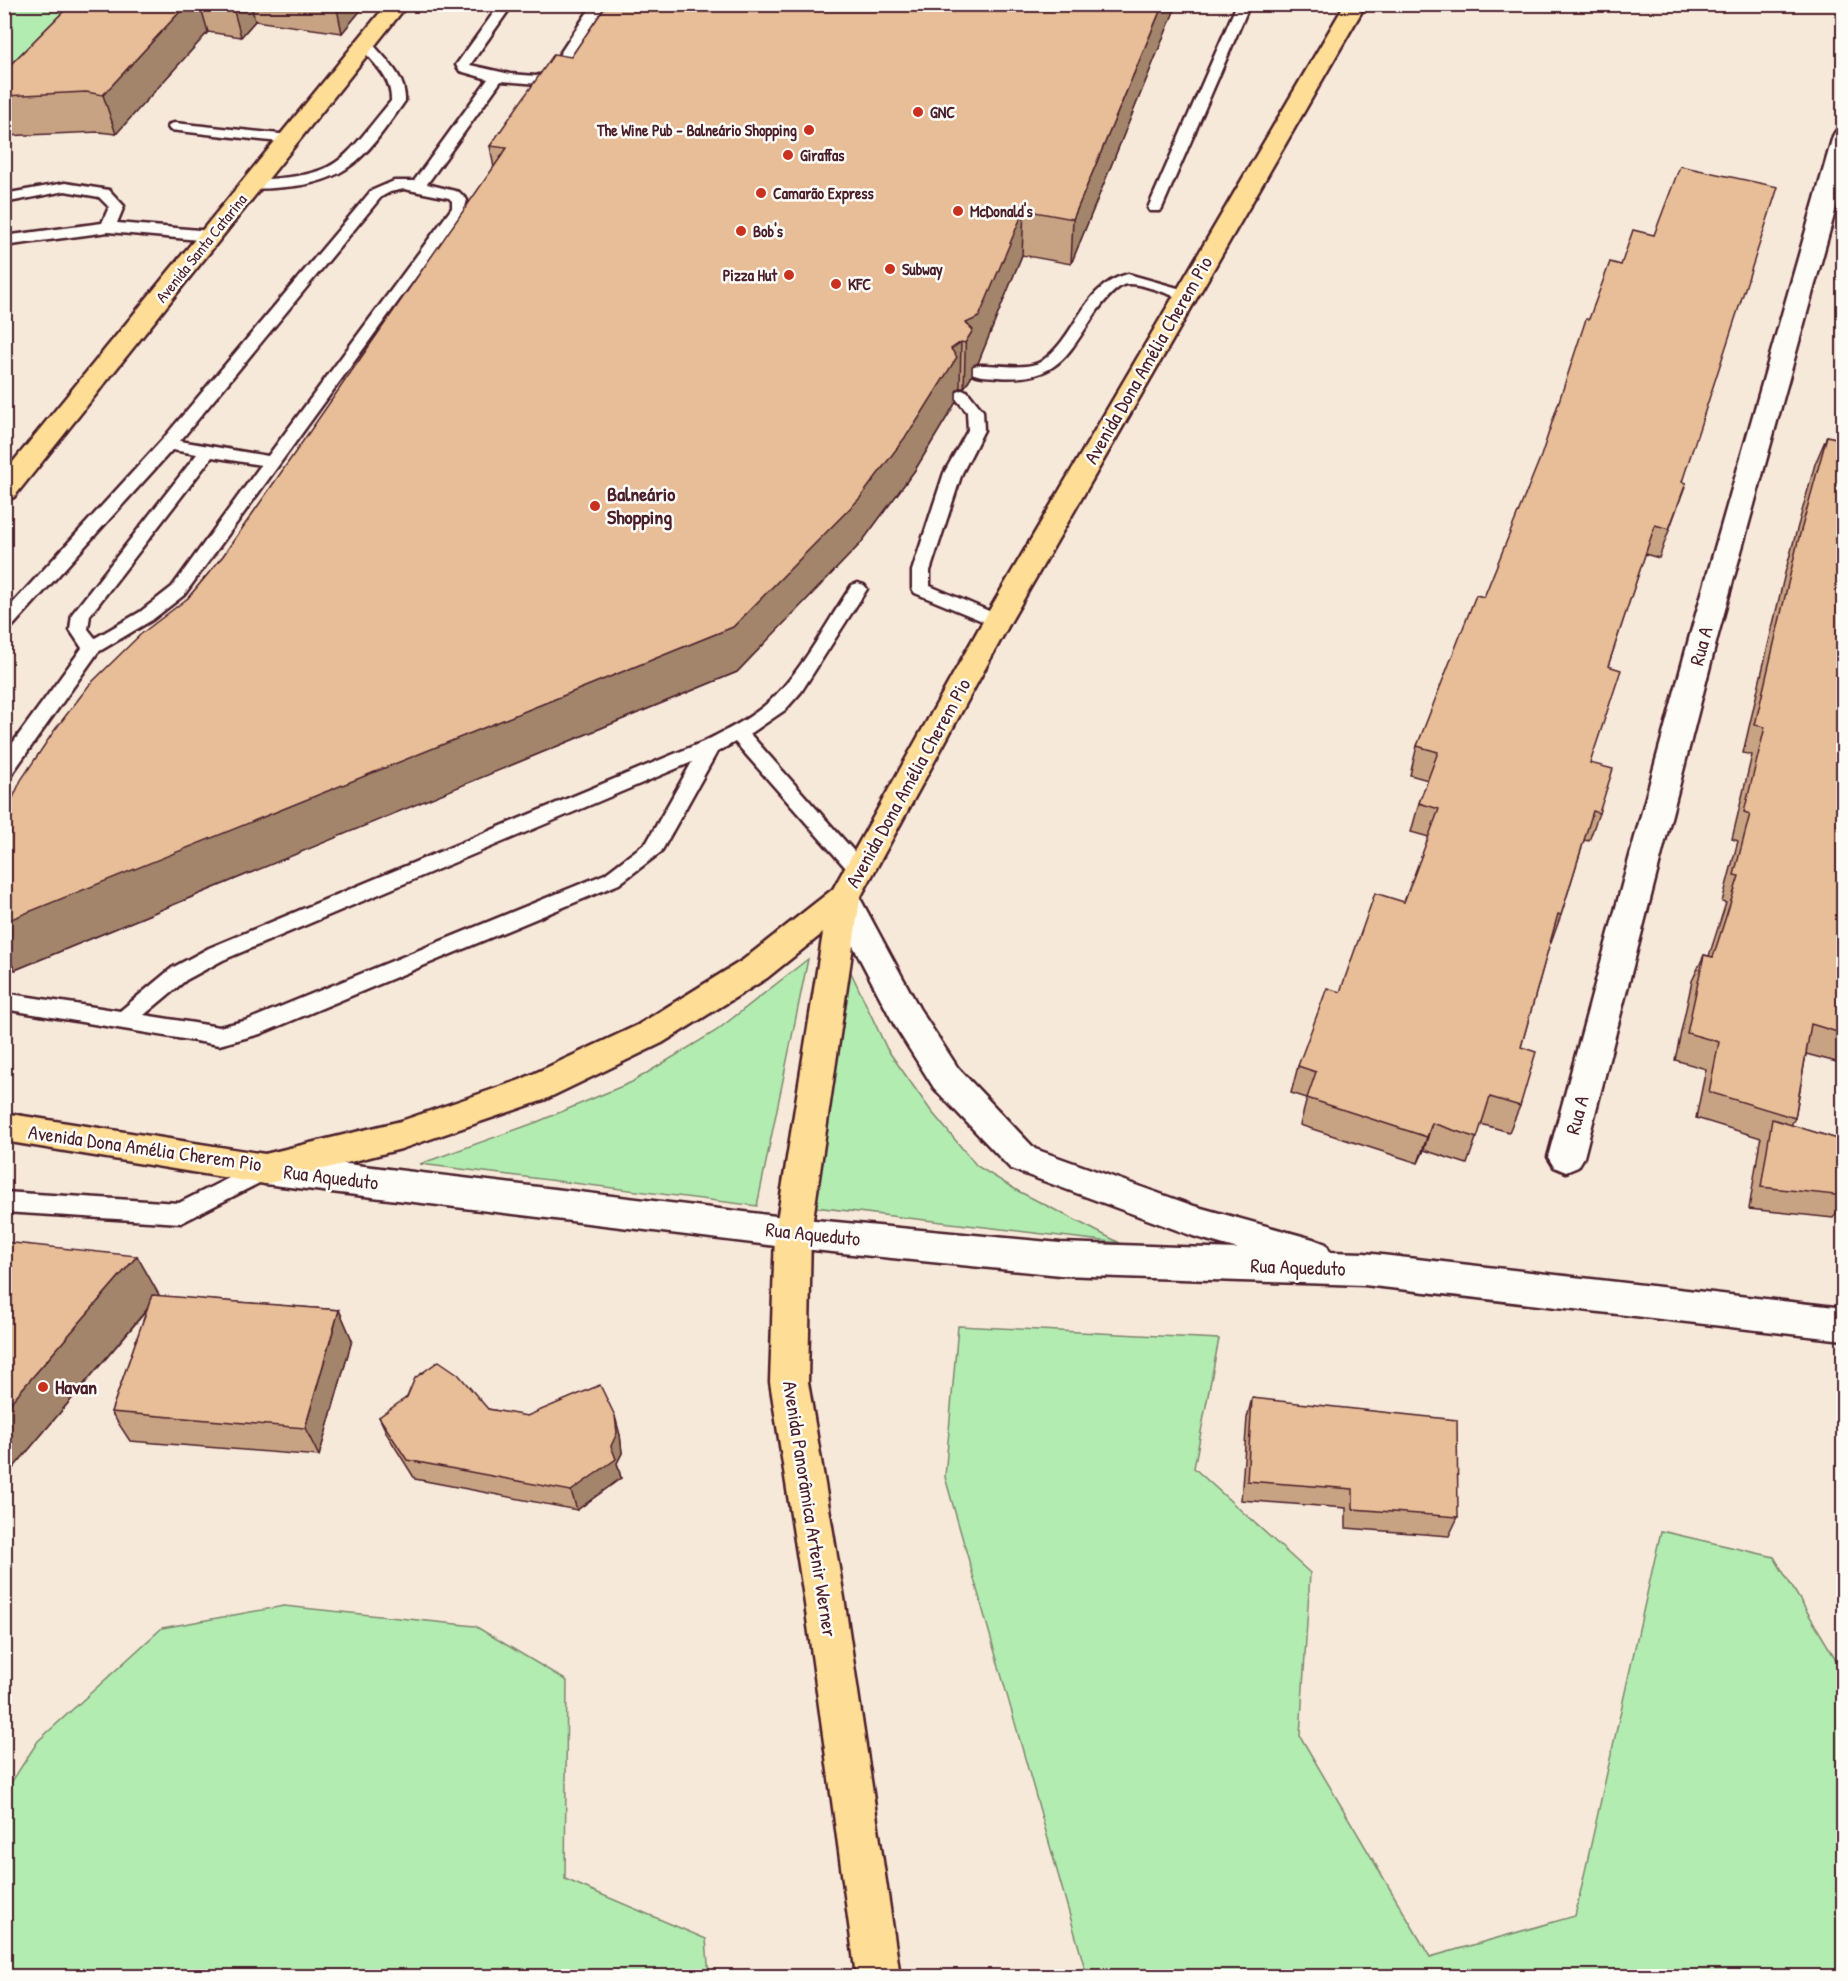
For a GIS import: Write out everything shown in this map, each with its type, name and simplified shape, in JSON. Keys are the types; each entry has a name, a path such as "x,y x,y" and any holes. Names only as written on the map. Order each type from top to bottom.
{"main road":[{"name":"Avenida Santa Catarina","path":"4,490 398,4"},
{"name":"Avenida Dona Amélia Cherem Pio","path":"4,1127 265,1168 401,1135 532,1090 650,1034 755,969 852,885 997,621 1356,4"},
{"name":"Avenida Panorâmica Artenir Werner","path":"852,885 793,1233 789,1382 825,1604 878,1977"}],"street":[{"name":"Rua A","path":"1566,1157 1704,635 1835,199 1844,136"},
{"name":"Rua Aqueduto","path":"852,885 907,1017 946,1078 1023,1159 1193,1221 1364,1269"},
{"name":"Rua Aqueduto","path":"265,1168 793,1233 1060,1259 1364,1269 1844,1324"}],"lane":[{"path":"507,4 463,65 468,70 536,80 545,79 554,73 600,4"},
{"path":"1155,208 1244,4"},
{"path":"253,184 308,180 328,174 350,161 398,101 400,91 396,82 366,45"},
{"path":"417,187 498,75"},
{"path":"175,127 290,140"},
{"path":"4,625 168,444 375,194 385,187 397,184 454,195 460,200 459,208 177,591 146,616 92,648 4,770"},
{"path":"4,199 65,187 104,193 117,206 108,227"},
{"path":"4,241 108,227 211,236"},
{"path":"975,369 1013,374 1047,365 1077,332 1108,287 1127,279 1186,295"},
{"path":"961,395 975,411 976,430 953,473 921,571 921,589 997,621"},
{"path":"168,444 273,462"},
{"path":"92,648 79,630 81,614 208,451"},
{"path":"123,1020 179,974 216,954 710,747 738,733 778,705 794,687 858,589"},
{"path":"738,733 852,885"},
{"path":"4,1001 219,1036 252,1028 612,879 654,847 710,747"},
{"path":"4,1202 181,1213 265,1168"}],"green space":[{"path":"5,5 83,5 5,83"},
{"path":"808,959 757,1206 420,1164 537,1122 632,1082 716,1031"},
{"path":"847,964 887,1049 931,1111 977,1166 1018,1191 1120,1243 815,1207"},
{"path":"958,1326 1219,1339 1194,1468 1310,1573 1300,1736 1430,1957 1575,1916 1661,1531 1774,1557 1843,1671 1843,1976 1087,1976 945,1477"},
{"path":"284,1606 475,1626 567,1681 565,1879 706,1939 709,1976 5,1976 5,1792 38,1741 162,1628"}],"building":[{"path":"71,4 187,4 103,95 86,92 4,96 4,71"},
{"name":"Balneário Shopping","path":"607,4 1163,4 1073,219 1024,210 979,317 966,323 973,330 965,343 961,342 951,349 957,357 915,424 860,498 733,627 4,922 4,818 21,780 54,731 90,684 141,634 188,598 223,556 507,148 490,146 554,54 571,57"},
{"path":"1680,166 1778,187 1682,482 1686,483 1669,529 1655,525 1608,666 1621,670 1590,763 1613,769 1599,813 1593,811 1561,915 1558,914 1521,1047 1536,1052 1520,1106 1490,1097 1477,1138 1432,1123 1427,1137 1307,1098 1316,1072 1298,1066 1327,988 1340,992 1375,893 1404,902 1439,809 1419,803 1438,752 1417,746 1476,595 1484,597 1541,456 1586,319 1589,319 1610,262 1621,265 1633,230 1654,235"},
{"path":"1827,436 1844,440 1844,1034 1811,1024 1795,1118 1709,1092 1719,1042 1687,1033 1704,955 1713,957 1739,876 1734,875 1750,814 1744,812 1765,727 1755,725 1797,545"},
{"path":"1772,1119 1844,1141 1844,1196 1761,1187"},
{"path":"4,1242 137,1256 4,1410"},
{"path":"152,1295 339,1310 305,1428 111,1412"},
{"path":"439,1361 458,1374 488,1409 527,1416 600,1385 615,1416 617,1433 611,1446 616,1459 571,1491 407,1460 379,1417 407,1397 415,1378"},
{"path":"1252,1398 1457,1420 1458,1517 1353,1509 1353,1489 1247,1481"}],"place":[{"name":"GNC","path":"918,112"},
{"name":"The Wine Pub - Balneário Shopping","path":"809,130"},
{"name":"Giraffas","path":"788,155"},
{"name":"Camarão Express","path":"761,193"},
{"name":"McDonald's","path":"958,211"},
{"name":"Bob's","path":"741,231"},
{"name":"Subway","path":"890,269"},
{"name":"Pizza Hut","path":"789,275"},
{"name":"KFC","path":"836,284"},
{"name":"Balneário Shopping","path":"595,506"},
{"name":"Havan","path":"43,1387"}]}
